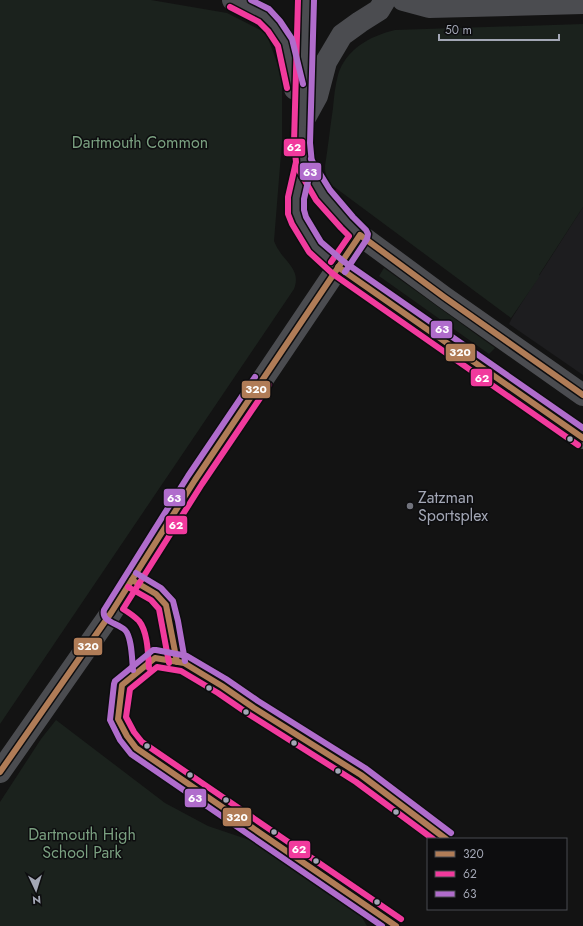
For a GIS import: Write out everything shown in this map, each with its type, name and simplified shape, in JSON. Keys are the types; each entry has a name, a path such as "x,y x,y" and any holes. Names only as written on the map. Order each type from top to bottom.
{"main road":[{"path":"233,0 264,16 274,26 285,43 303,122"},
{"path":"306,0 302,143 304,163 296,198 296,212 315,247 338,267 583,438"},
{"path":"303,122 317,96 326,62 342,35 379,10 385,0"},
{"path":"403,0 429,7 583,3"},
{"path":"304,163 323,195 347,223 360,235 444,298 583,395"},
{"path":"0,772 110,613 195,480 360,235"}],"shaded area":[{"path":"583,207 583,375 509,324"}],"green space":[{"name":"Dartmouth Common","path":"0,0 151,0 227,13 266,33 282,76 282,141 274,241 280,252 294,270 296,284 0,724"},
{"path":"583,24 583,207 539,275 540,276 511,318 333,186 329,181 325,166 337,79 347,58 360,45 377,36 395,30"},
{"path":"384,268 495,348 489,354 379,276"},
{"name":"Dartmouth High School Park","path":"56,720 165,803 208,826 258,843 353,902 367,926 0,926 0,802 41,739"}],"transit line":[{"name":"63","path":"251,0 269,9 280,21 292,39 303,84"},
{"name":"62","path":"298,0 294,143 296,162 288,197 288,214 292,224 309,252 333,274 578,445"},
{"name":"63","path":"314,0 310,143 312,164 304,199 304,210 306,217 321,242 343,261 583,428"},
{"name":"62","path":"230,7 259,22 268,31 278,46 287,88"},
{"name":"63","path":"311,159 330,190 368,234 367,239 345,272"},
{"name":"62","path":"297,167 316,200 349,236 331,262"},
{"name":"320","path":"0,772 111,613 195,480 360,235 444,297 583,395"},
{"name":"320","path":"338,267 583,438"},
{"name":"63","path":"133,670 131,649 127,633 122,628 107,620 104,610 188,476 255,377"},
{"name":"62","path":"149,668 147,644 142,626 137,619 123,609 202,484 269,385"},
{"name":"63","path":"136,573 161,588 173,601 185,661"},
{"name":"320","path":"132,580 156,594 166,605 177,662"},
{"name":"62","path":"128,587 151,600 159,609 169,663"},
{"name":"63","path":"382,926 131,754 120,740 110,720 115,681 153,650 187,656 226,679 258,701 365,768 451,833"},
{"name":"320","path":"396,926 136,748 127,736 118,719 122,685 155,658 184,663 361,775 445,838"},
{"name":"62","path":"401,919 142,742 134,732 126,717 130,689 157,667 181,671 218,693 356,782 432,838"}],"place":[{"name":"Zatzman Sportsplex","path":"410,506"}]}
